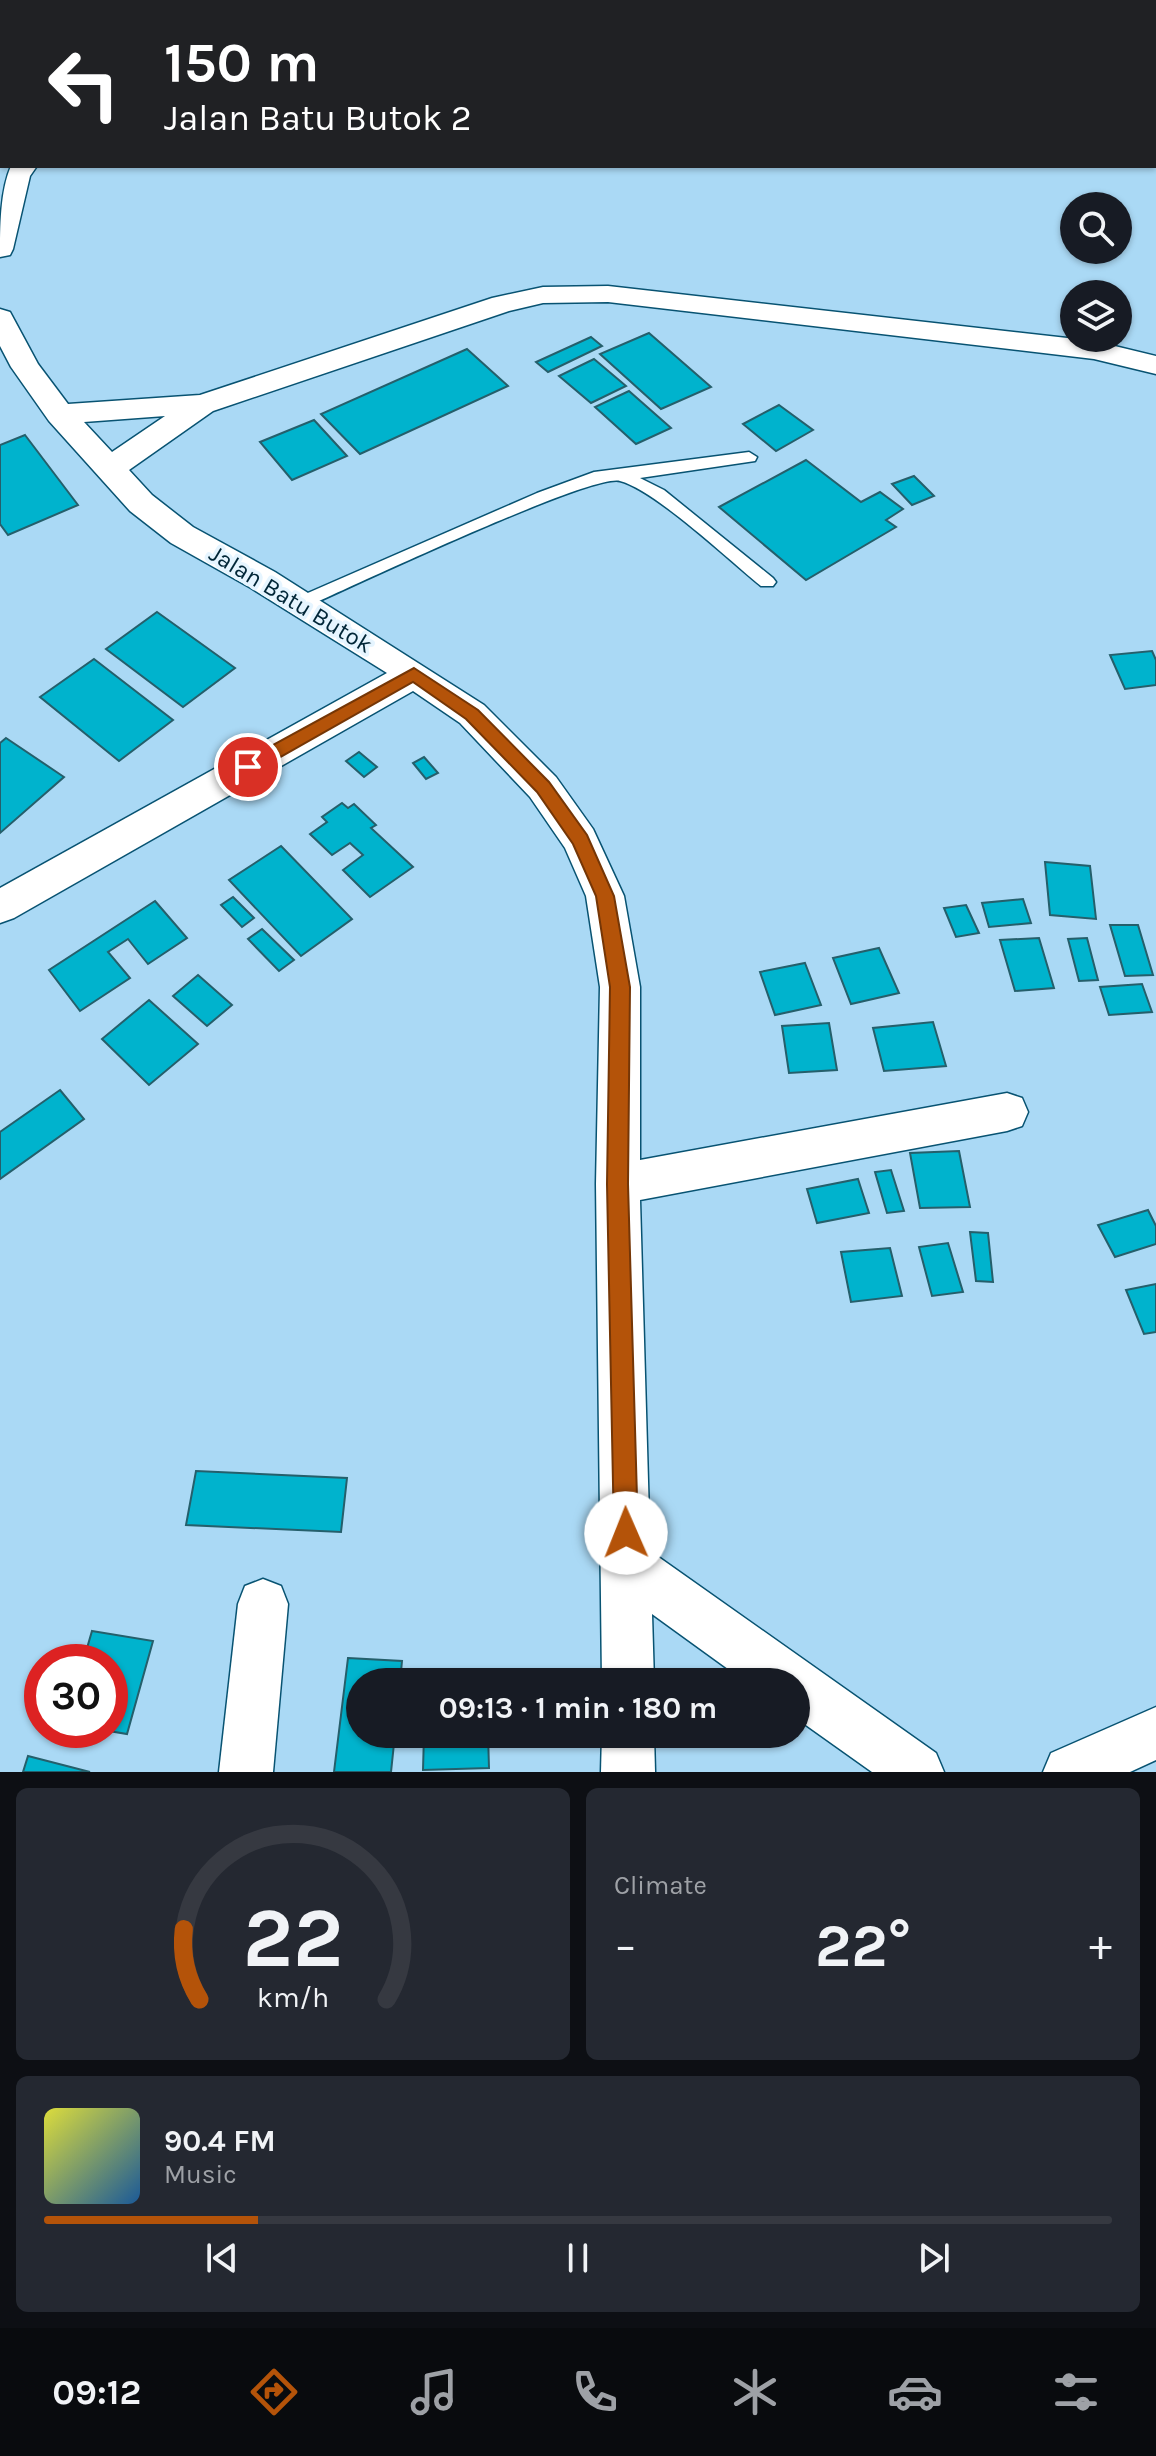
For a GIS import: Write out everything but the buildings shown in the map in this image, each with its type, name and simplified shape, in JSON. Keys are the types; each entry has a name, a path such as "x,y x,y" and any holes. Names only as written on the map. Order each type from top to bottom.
{"street":[{"path":"0,249 17,176 23,168"},
{"path":"60,414 203,404 502,304 543,295 623,296 1078,348 1148,359"},
{"name":"Jalan Batu Butok","path":"0,318 25,367 60,414 141,503 182,535 300,603 472,714 543,787 580,840 605,896 620,987 618,1184 628,1668"},
{"path":"110,468 203,404"},
{"path":"0,907 414,674"},
{"path":"618,1184 1007,1112"},
{"path":"627,1565 770,1668"},
{"path":"246,1772 263,1604"},
{"path":"810,1696 917,1772"},
{"path":"1070,1772 1156,1733"},
{"path":"628,1748 628,1772"}],"lane":[{"path":"300,603 543,497 600,476 749,457"},
{"path":"622,475 658,494 767,582"}],"route":[{"path":"248,767 414,674 472,714 543,787 580,840 605,896 620,987 618,1184 626,1533"}]}
